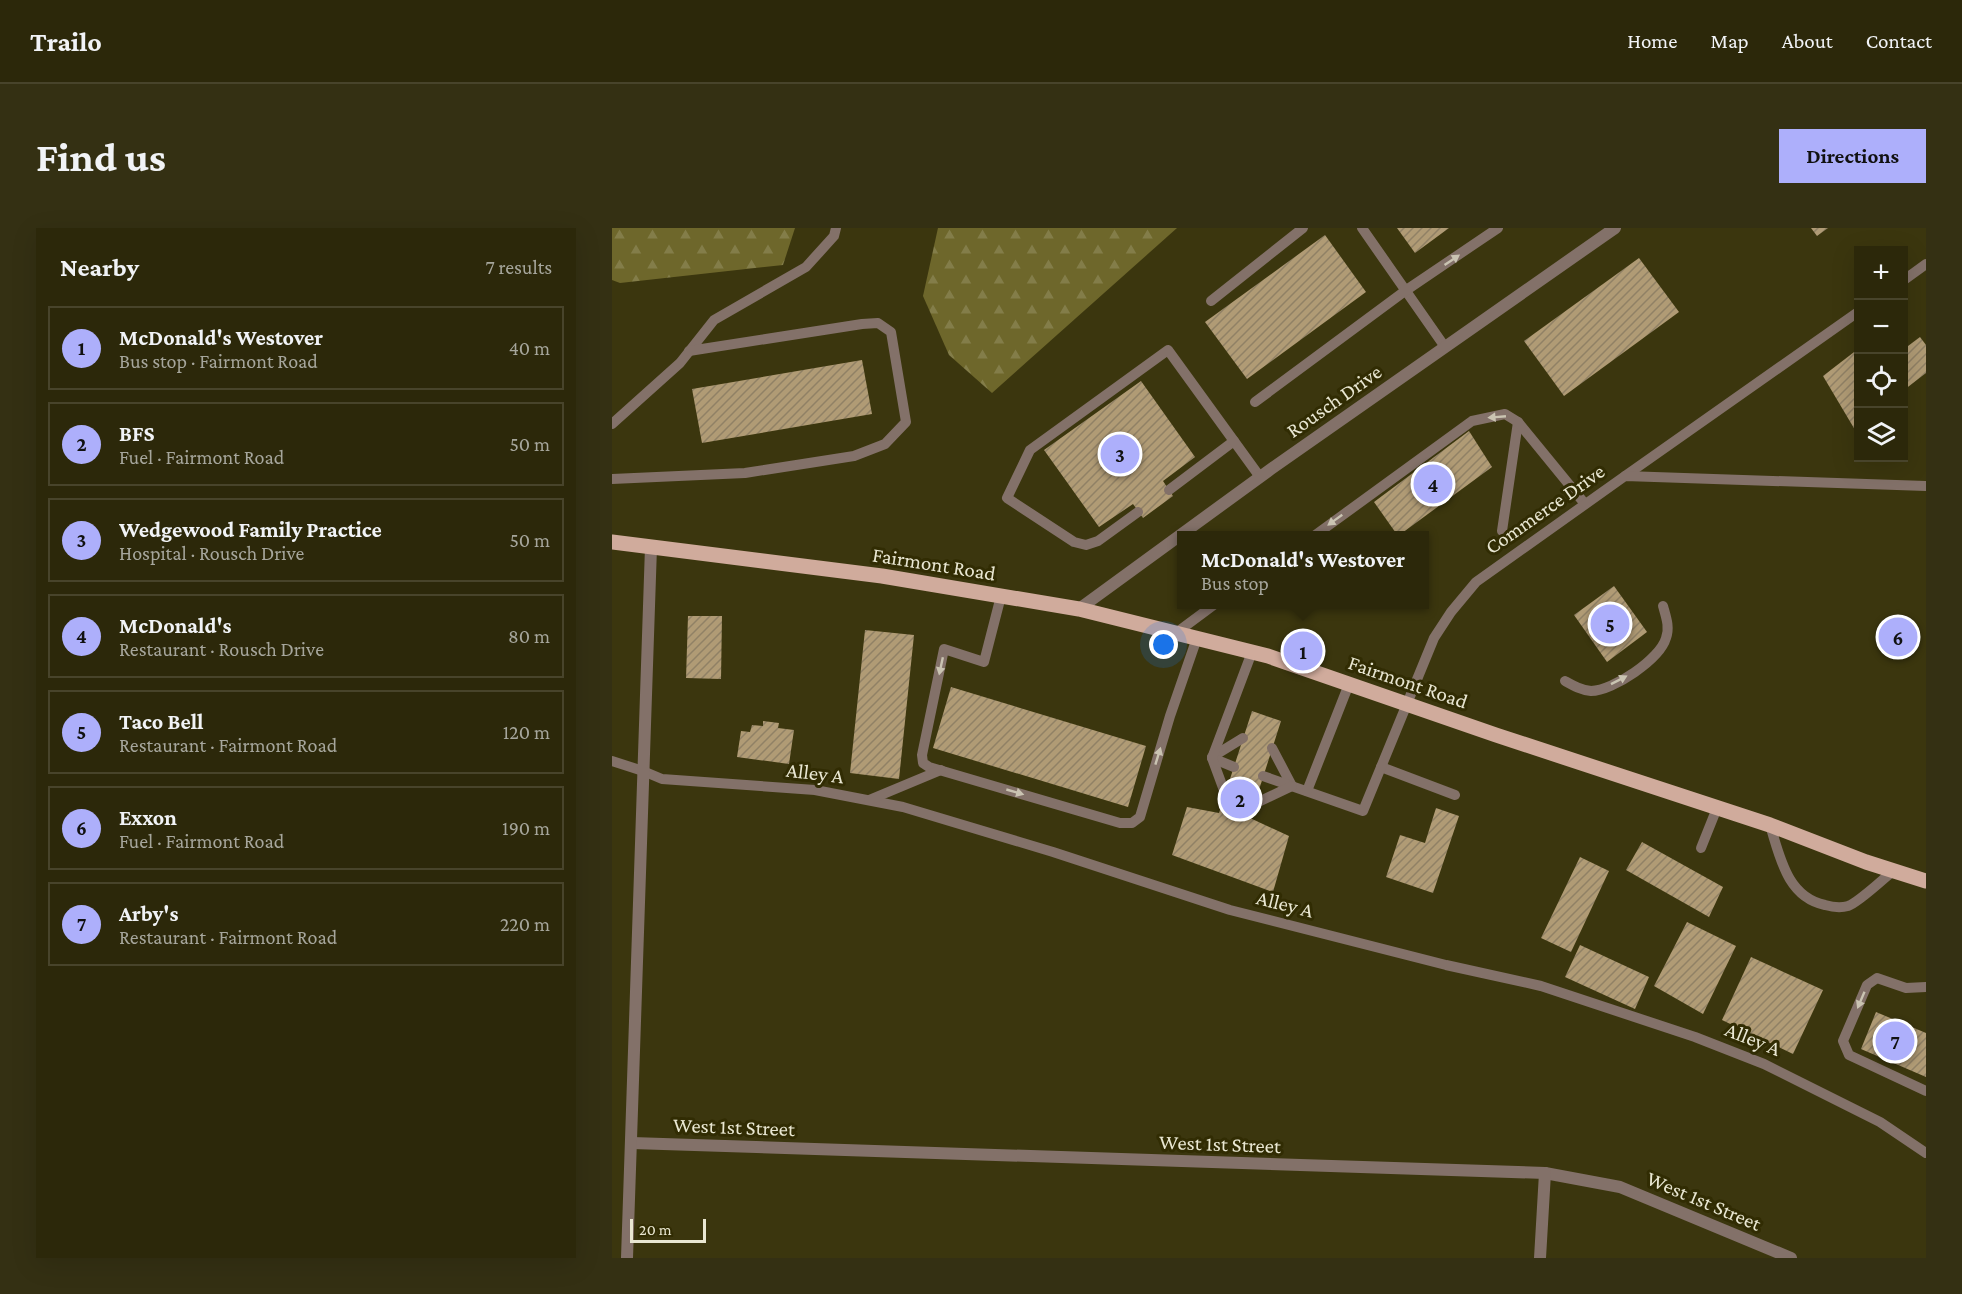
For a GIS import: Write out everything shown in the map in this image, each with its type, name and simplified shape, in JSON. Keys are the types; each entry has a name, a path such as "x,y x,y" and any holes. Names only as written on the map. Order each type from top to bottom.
{"main road":[{"name":"Fairmont Road","path":"612,542 882,576 1079,609 1268,656 1770,825 1866,862 1926,881"}],"street":[{"name":"Rousch Drive","path":"1186,531 1615,228"},
{"name":"Rousch Drive","path":"1079,609 1177,538"},
{"path":"627,1258 651,547"},
{"name":"West 1st Street","path":"632,1143 1545,1173 1620,1187 1791,1258"},
{"path":"1540,1258 1545,1173"}],"lane":[{"path":"612,424 680,363 714,320 806,267 834,236 836,228"},
{"path":"1211,301 1303,228"},
{"path":"1362,228 1445,347"},
{"path":"1255,402 1406,291 1498,228"},
{"path":"1908,277 1926,264"},
{"path":"1625,476 1854,315"},
{"path":"612,479 745,473 854,456 885,444 906,422 891,332 878,323 690,351"},
{"path":"1138,512 1098,541 1086,544 1074,542 1007,498 1030,450 1168,350 1260,477"},
{"path":"1320,531 1472,421 1504,414 1518,422 1586,504"},
{"path":"1502,531 1518,422"},
{"path":"1169,490 1234,441"},
{"name":"Commerce Drive","path":"1307,791 1363,811 1434,638 1451,612 1476,582 1625,476 1926,486"},
{"path":"1000,596 984,662 944,650 922,754 923,763 929,767 1120,823 1132,824 1140,817 1170,716 1197,638"},
{"path":"1565,681 1581,689 1594,691 1620,681 1641,667 1661,650 1666,638 1668,626 1663,606"},
{"path":"1176,633 1208,609"},
{"path":"1226,793 1212,758 1252,652"},
{"path":"1263,776 1307,791 1349,684"},
{"path":"1212,758 1243,738"},
{"path":"1272,748 1292,786"},
{"path":"1212,758 1234,767"},
{"name":"Alley A","path":"612,762 662,779 815,790 903,807 1053,852 1230,910 1446,965 1541,986 1695,1037 1764,1064 1880,1122 1926,1153"},
{"path":"1381,767 1455,795"},
{"path":"868,801 941,770"},
{"path":"1254,804 1292,786"},
{"path":"1701,848 1717,808"},
{"path":"1770,825 1786,876 1813,902 1833,907 1849,905 1893,871"},
{"path":"1926,987 1906,987 1877,978 1867,985 1843,1041 1849,1056 1926,1091"}],"green space":[{"path":"612,228 795,228 783,265 620,283 612,280"},
{"path":"938,228 1177,228 992,393 949,355 923,296"}],"building":[{"path":"1397,228 1449,228 1415,253"},
{"path":"1811,228 1828,228 1817,236"},
{"path":"1325,235 1366,292 1247,379 1205,322"},
{"path":"1639,258 1679,312 1564,396 1524,341"},
{"path":"1920,337 1926,345 1926,373 1908,387 1908,354 1908,346"},
{"path":"1854,352 1854,428 1823,376"},
{"path":"862,360 872,414 702,443 692,389"},
{"path":"1141,381 1195,457 1163,481 1173,496 1143,518 1133,504 1099,527 1044,450"},
{"path":"1469,431 1492,467 1405,531 1394,531 1374,502"},
{"path":"1614,586 1647,632 1607,662 1574,615"},
{"path":"688,616 722,616 721,679 686,678"},
{"path":"865,630 914,635 899,779 850,773"},
{"path":"951,687 1146,746 1128,807 933,748"},
{"path":"1252,711 1281,721 1250,818 1289,836 1273,892 1172,855 1187,807 1219,813"},
{"path":"763,721 779,723 778,728 794,730 789,764 737,757 741,731 750,732 752,725 763,726"},
{"path":"1436,808 1459,816 1433,893 1386,877 1400,835 1425,843"},
{"path":"1642,842 1723,887 1709,917 1626,870"},
{"path":"1580,857 1609,871 1571,952 1541,938"},
{"path":"1687,922 1736,946 1703,1014 1654,986"},
{"path":"1580,945 1649,977 1635,1009 1565,977"},
{"path":"1751,957 1823,990 1793,1054 1722,1020"},
{"path":"1876,1012 1926,1033 1926,1077 1861,1049"}],"place":[{"name":"Wedgewood Family Practice","path":"1120,454"},
{"name":"McDonald's","path":"1433,484"},
{"name":"Taco Bell","path":"1610,624"},
{"name":"Exxon","path":"1898,637"},
{"name":"McDonald's Westover","path":"1303,651"},
{"name":"BFS","path":"1240,799"},
{"name":"Arby's","path":"1895,1041"}]}
